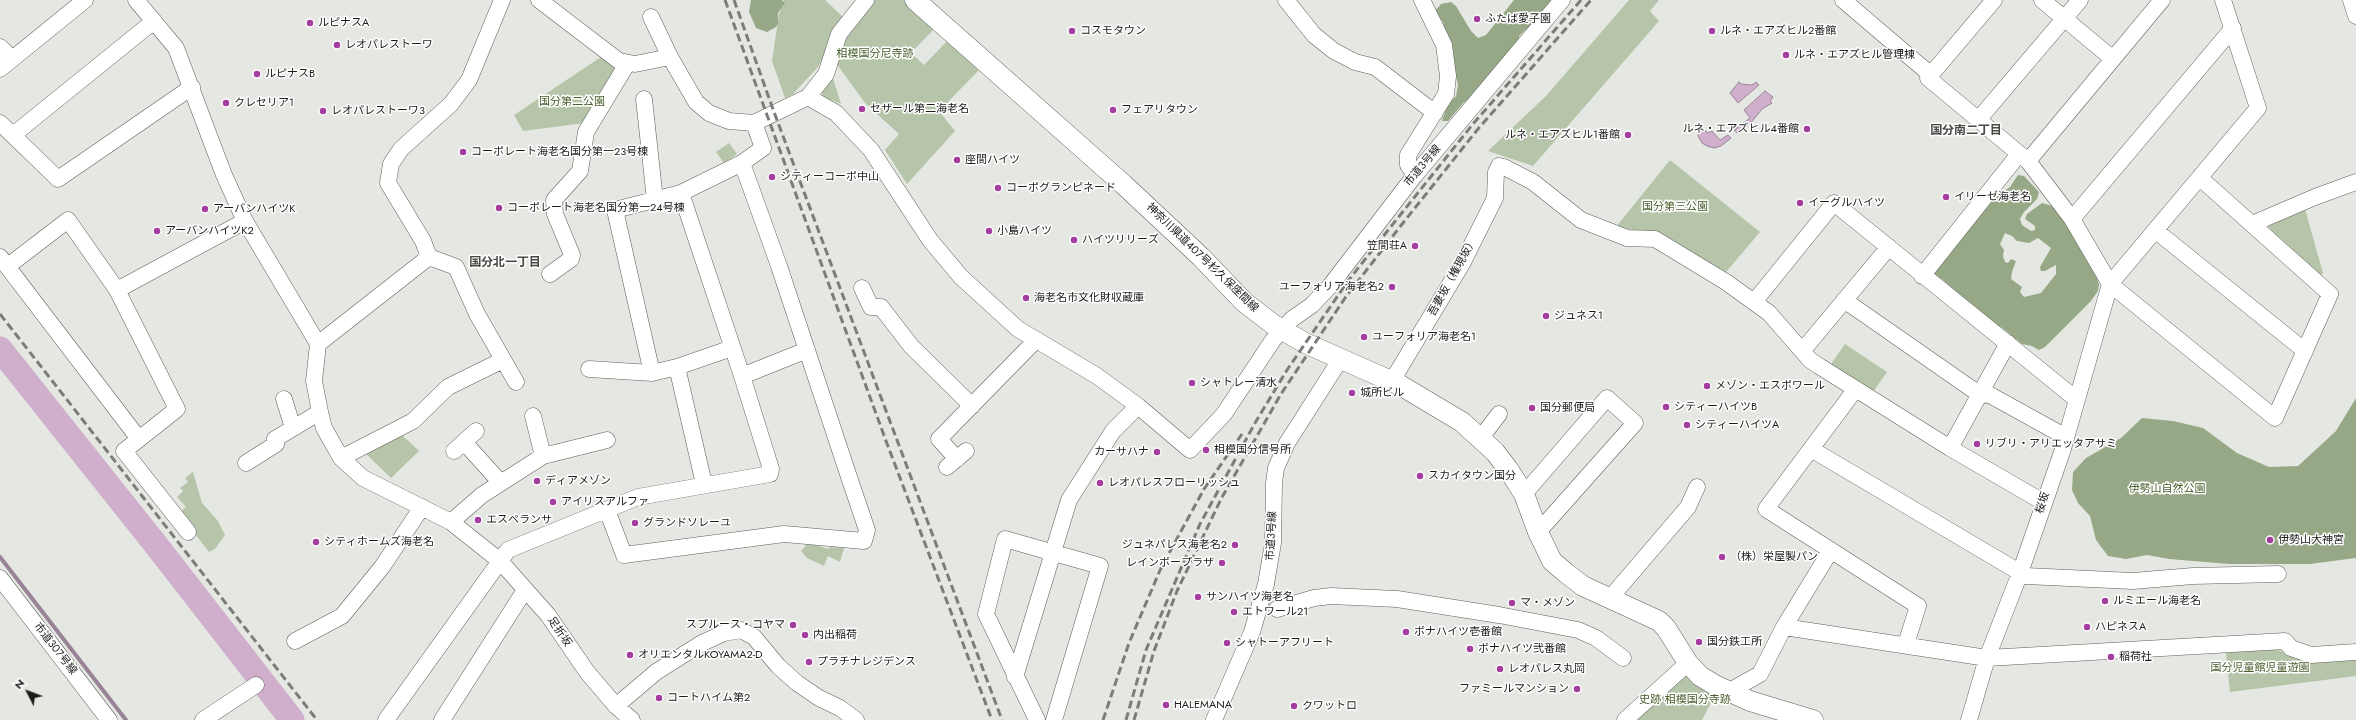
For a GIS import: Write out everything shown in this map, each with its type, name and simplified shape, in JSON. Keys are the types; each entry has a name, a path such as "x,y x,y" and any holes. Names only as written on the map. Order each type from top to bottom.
{"main road":[{"name":"神奈川県道407号杉久保座間線","path":"915,0 1133,193 1201,257 1244,302 1284,330 1312,347 1392,381 1432,402 1462,422 1508,468 1524,494 1538,532 1552,561 1584,586 1611,597 1659,621 1666,628 1688,663 1700,676 1728,692 1750,701 1813,720"}],"street":[{"path":"0,69 85,0"},
{"path":"136,0 176,48 224,175 245,222 318,344 429,257"},
{"path":"502,0 469,80 451,104 401,149 391,164 388,183 423,241 429,257 456,267 477,314 516,382"},
{"path":"651,17 670,57 696,102 709,113 729,121 754,122 808,97 826,74 839,34 866,0"},
{"path":"1286,0 1314,34 1334,51 1355,62 1375,67 1435,113"},
{"path":"1415,175 1408,165 1408,155 1446,94 1447,61 1444,45 1422,0"},
{"name":"市道3号線","path":"1138,406 1190,450 1224,414 1273,340 1284,330 1292,319 1312,305 1330,286 1415,175 1562,0"},
{"path":"1843,0 1931,75"},
{"path":"1994,0 1928,78 2024,158 2072,219 2110,284 2275,418 2330,294 2200,178"},
{"path":"2042,0 2113,59"},
{"path":"1978,120 2080,0"},
{"path":"1922,276 2024,158 2113,59 2162,0"},
{"path":"2110,284 2258,108 2223,0"},
{"path":"2351,0 2356,16"},
{"path":"550,3 619,61 627,64 670,57"},
{"path":"13,135 154,21"},
{"path":"2072,219 2233,28"},
{"path":"0,46 12,59"},
{"path":"550,274 572,259 572,255 555,214 554,200 580,171 586,132 627,64"},
{"path":"0,123 58,179 192,87"},
{"path":"808,97 836,113 866,145 885,170 930,240 961,277 1018,329 1097,376 1138,406 1113,431 1069,500 1015,677"},
{"path":"644,99 655,200"},
{"path":"652,373 615,210 681,193 742,163 763,148 754,122"},
{"path":"607,510 624,555 784,534 864,541 867,530 807,350 742,163"},
{"name":"吾妻坂（権現坂）","path":"1392,381 1462,264 1493,203 1499,166 1509,169 1533,182 1544,193 1582,220 1627,238 1655,239 1726,282 1754,302"},
{"path":"2252,224 2315,197 2356,182"},
{"path":"386,720 508,550 638,496 770,474 771,469 742,376 681,193"},
{"path":"2043,502 1950,448 1855,390 1810,360 1803,350 1769,313 1754,302 1834,203 1889,247 1922,276 2008,343 2076,399"},
{"path":"139,439 4,262 68,220 117,290 177,409 124,451 188,532"},
{"path":"117,290 245,222"},
{"path":"2155,230 2305,351"},
{"path":"1803,350 1889,247"},
{"name":"桜坂","path":"1969,720 1987,658 2020,573 2066,437 2110,284"},
{"path":"862,288 870,307 881,307 911,346 972,406"},
{"path":"1844,300 1979,394 1990,395 2066,437"},
{"path":"957,459 939,439 1036,340"},
{"path":"1950,448 2008,343"},
{"name":"足折坂","path":"318,344 314,381 320,412 324,428 341,458 363,478 451,522 500,561 548,615 587,672 616,706 632,720"},
{"path":"589,369 652,373 677,367 732,348"},
{"path":"742,376 807,350"},
{"path":"341,458 413,421 448,387 502,360"},
{"name":"市道3号線","path":"1214,720 1252,632 1266,584 1273,543 1274,483 1276,468 1287,443 1340,360"},
{"path":"677,367 704,484"},
{"path":"1855,390 1766,509 1918,606 1906,644"},
{"path":"1524,494 1607,398 1635,423 1538,532"},
{"path":"284,399 293,428"},
{"path":"246,463 276,444 275,439 320,412"},
{"path":"1480,439 1499,414"},
{"path":"534,416 543,456"},
{"path":"476,431 459,446 500,482"},
{"path":"451,522 500,482 543,456 607,440"},
{"path":"1811,449 2026,576 2133,581 2193,576 2278,574"},
{"path":"1611,597 1688,507 1698,487"},
{"path":"295,641 342,616 382,567 422,507"},
{"path":"1037,720 986,614 1005,540 1100,566 1054,720"},
{"path":"1728,692 1760,674 1784,627 1831,550"},
{"name":"市道307号線","path":"0,578 109,720"},
{"path":"442,720 525,590"},
{"path":"1277,608 1314,598 1331,596 1397,599 1499,614 1578,630 1596,638 1623,658"},
{"path":"1784,627 1906,644 1987,658 2285,641 2291,648 2311,656 2356,652"},
{"path":"616,706 656,672 702,643 724,633 741,630 754,638 778,666 797,683 819,698 840,708 856,720"},
{"path":"1625,720 1688,663"},
{"path":"203,720 256,685"}],"green space":[{"path":"751,0 782,0 785,3 778,13 778,24 776,27 767,32 756,28 749,12"},
{"path":"784,0 825,0 843,17 818,67 793,94 785,98 772,61 779,14"},
{"name":"相模国分尼寺跡","path":"873,0 903,0 935,28 911,53 924,65 948,40 980,69 939,111 955,131 907,184 885,150 899,134 865,103 836,63 839,45"},
{"path":"1514,0 1563,0 1533,28 1526,29 1519,36 1519,49 1468,101 1464,102 1448,121 1442,121 1447,106 1456,96 1458,85 1443,22 1435,11 1441,4 1451,2 1456,6 1471,31 1478,38 1486,35"},
{"path":"1629,0 1659,0 1650,11 1659,21 1533,166 1488,151 1546,96"},
{"name":"国分第二公園","path":"604,55 618,68 585,123 523,131 514,115"},
{"path":"832,75 841,104 824,97 821,93"},
{"path":"729,143 737,154 724,163 716,152"},
{"name":"国分第三公園","path":"1670,160 1760,232 1726,272 1657,234 1616,227"},
{"path":"2018,175 2024,176 2039,192 2037,199 2024,212 2020,219 2022,225 2031,231 2035,230 2035,226 2025,219 2027,214 2042,203 2056,207 2096,275 2099,285 2098,291 2091,301 2045,347 2039,350 2032,346 2022,344 2001,327 1987,322 1942,279 1931,274 1985,205 2010,187","holes":["2005,233 2012,236 2017,241 2029,243 2038,238 2051,248 2040,267 2041,271 2045,271 2056,265 2056,274 2041,293 2024,297 2020,292 2022,287 2011,279 2016,261 2011,259 2008,263 2005,262 2003,256 2004,250 2000,244"]},
{"path":"2305,209 2323,273 2320,276 2269,228 2269,222"},
{"path":"1845,344 1887,372 1873,392 1831,364"},
{"name":"伊勢山自然公園","path":"2356,398 2356,558 2310,564 2229,564 2169,559 2147,555 2126,559 2108,556 2096,540 2090,516 2078,503 2072,490 2073,472 2086,458 2121,438 2142,418 2173,421 2203,428 2237,453 2269,467 2298,466 2336,431"},
{"path":"401,434 419,451 391,478 363,451"},
{"path":"193,472 202,503 218,521 225,535 215,549 209,552 179,513 186,507 177,497 183,491 180,488 188,482 185,478"},
{"path":"808,543 829,549 830,547 844,548 840,562 828,556 824,566 807,558 801,551"},
{"name":"国分児童館児童遊園","path":"2268,647 2312,661 2356,658 2356,676 2230,692 2226,653"},
{"name":"史跡 相模国分寺跡","path":"1687,674 1715,695 1702,720 1630,720"}],"shaded area":[{"path":"1739,82 1741,84 1752,85 1756,82 1759,85 1738,103 1730,93"},
{"path":"1765,91 1773,97 1770,101 1772,103 1762,109 1750,124 1737,133 1734,130 1750,118 1744,110"},
{"path":"1699,125 1708,133 1712,131 1720,140 1728,135 1731,138 1721,146 1714,148 1707,146 1702,143 1698,136"}],"waterway":[{"path":"0,349 160,550 292,720"},
{"path":"0,557 126,720"}],"railway":[{"path":"725,0 886,441 992,720"},
{"path":"734,0 774,112 1002,720"},
{"path":"1126,720 1146,650 1200,524 1255,423 1287,370 1348,281 1385,234 1473,124 1581,0"},
{"path":"1134,720 1154,651 1177,591 1221,499 1281,394 1345,298 1399,228 1478,129 1591,0"},
{"path":"0,314 317,720"},
{"path":"1103,720 1129,643 1161,568 1204,489 1242,434"}],"place":[{"name":"ふたば愛子園","path":"1477,19"},
{"name":"ルピナスA","path":"310,23"},
{"name":"コスモタウン","path":"1072,31"},
{"name":"ルネ・エアズヒル2番館","path":"1712,31"},
{"name":"レオパレストーワ","path":"337,45"},
{"name":"ルネ・エアズヒル管理棟","path":"1786,55"},
{"name":"ルピナスB","path":"257,74"},
{"name":"クレセリア1","path":"226,103"},
{"name":"セザール第二海老名","path":"862,109"},
{"name":"フェアリタウン","path":"1113,110"},
{"name":"レオパレストーワ3","path":"323,111"},
{"name":"ルネ・エアズヒル4番館","path":"1807,129"},
{"name":"ルネ・エアズヒル1番館","path":"1628,135"},
{"name":"コーポレート海老名国分第一23号棟","path":"463,152"},
{"name":"座間ハイツ","path":"957,160"},
{"name":"シティーコーポ中山","path":"772,177"},
{"name":"コーポグランピネード","path":"998,188"},
{"name":"イリーゼ海老名","path":"1946,197"},
{"name":"イーグルハイツ","path":"1800,203"},
{"name":"コーポレート海老名国分第一24号棟","path":"499,208"},
{"name":"アーバンハイツK","path":"205,209"},
{"name":"アーバンハイツK2","path":"157,231"},
{"name":"小島ハイツ","path":"989,231"},
{"name":"ハイツリリーズ","path":"1074,240"},
{"name":"笠間荘A","path":"1415,246"},
{"name":"ユーフォリア海老名2","path":"1392,287"},
{"name":"海老名市文化財収蔵庫","path":"1026,298"},
{"name":"ジュネス1","path":"1546,316"},
{"name":"ユーフォリア海老名1","path":"1364,337"},
{"name":"シャトレー清水","path":"1192,383"},
{"name":"メゾン・エスポワール","path":"1707,386"},
{"name":"城所ビル","path":"1352,393"},
{"name":"シティーハイツB","path":"1666,407"},
{"name":"国分郵便局","path":"1532,408"},
{"name":"シティーハイツA","path":"1687,425"},
{"name":"リブリ・アリエッタアサミ","path":"1977,444"},
{"name":"相模国分信号所","path":"1206,450"},
{"name":"カーサハナ","path":"1157,452"},
{"name":"スカイタウン国分","path":"1420,476"},
{"name":"ディアメゾン","path":"537,481"},
{"name":"レオパレスフローリッシュ","path":"1100,483"},
{"name":"アイリスアルファ","path":"553,502"},
{"name":"エスペランサ","path":"478,520"},
{"name":"グランドソレーユ","path":"635,523"},
{"name":"伊勢山大神宮","path":"2270,540"},
{"name":"シティホームズ海老名","path":"316,542"},
{"name":"ジュネパレス海老名2","path":"1235,545"},
{"name":"（株）栄屋製パン","path":"1722,557"},
{"name":"レインボープラザ","path":"1222,563"},
{"name":"サンハイツ海老名","path":"1198,597"},
{"name":"ルミエール海老名","path":"2105,601"},
{"name":"マ・メゾン","path":"1512,603"},
{"name":"エトワール21","path":"1234,612"},
{"name":"スプルース・コヤマ","path":"793,625"},
{"name":"ハピネスA","path":"2087,627"},
{"name":"ボナハイツ壱番館","path":"1406,632"},
{"name":"内出稲荷","path":"805,635"},
{"name":"国分鉄工所","path":"1699,642"},
{"name":"シャトーアフリート","path":"1227,643"},
{"name":"ボナハイツ弐番館","path":"1470,649"},
{"name":"オリエンタルKOYAMA2-D","path":"630,655"},
{"name":"稲荷社","path":"2111,657"},
{"name":"プラチナレジデンス","path":"809,662"},
{"name":"レオパレス丸岡","path":"1500,669"},
{"name":"ファミールマンション","path":"1577,689"},
{"name":"コートハイム第2","path":"659,698"},
{"name":"HALEMANA","path":"1166,705"},
{"name":"クワットロ","path":"1294,706"}],"district":[{"name":"国分南二丁目","path":"1966,131"},
{"name":"国分北一丁目","path":"505,263"}]}
